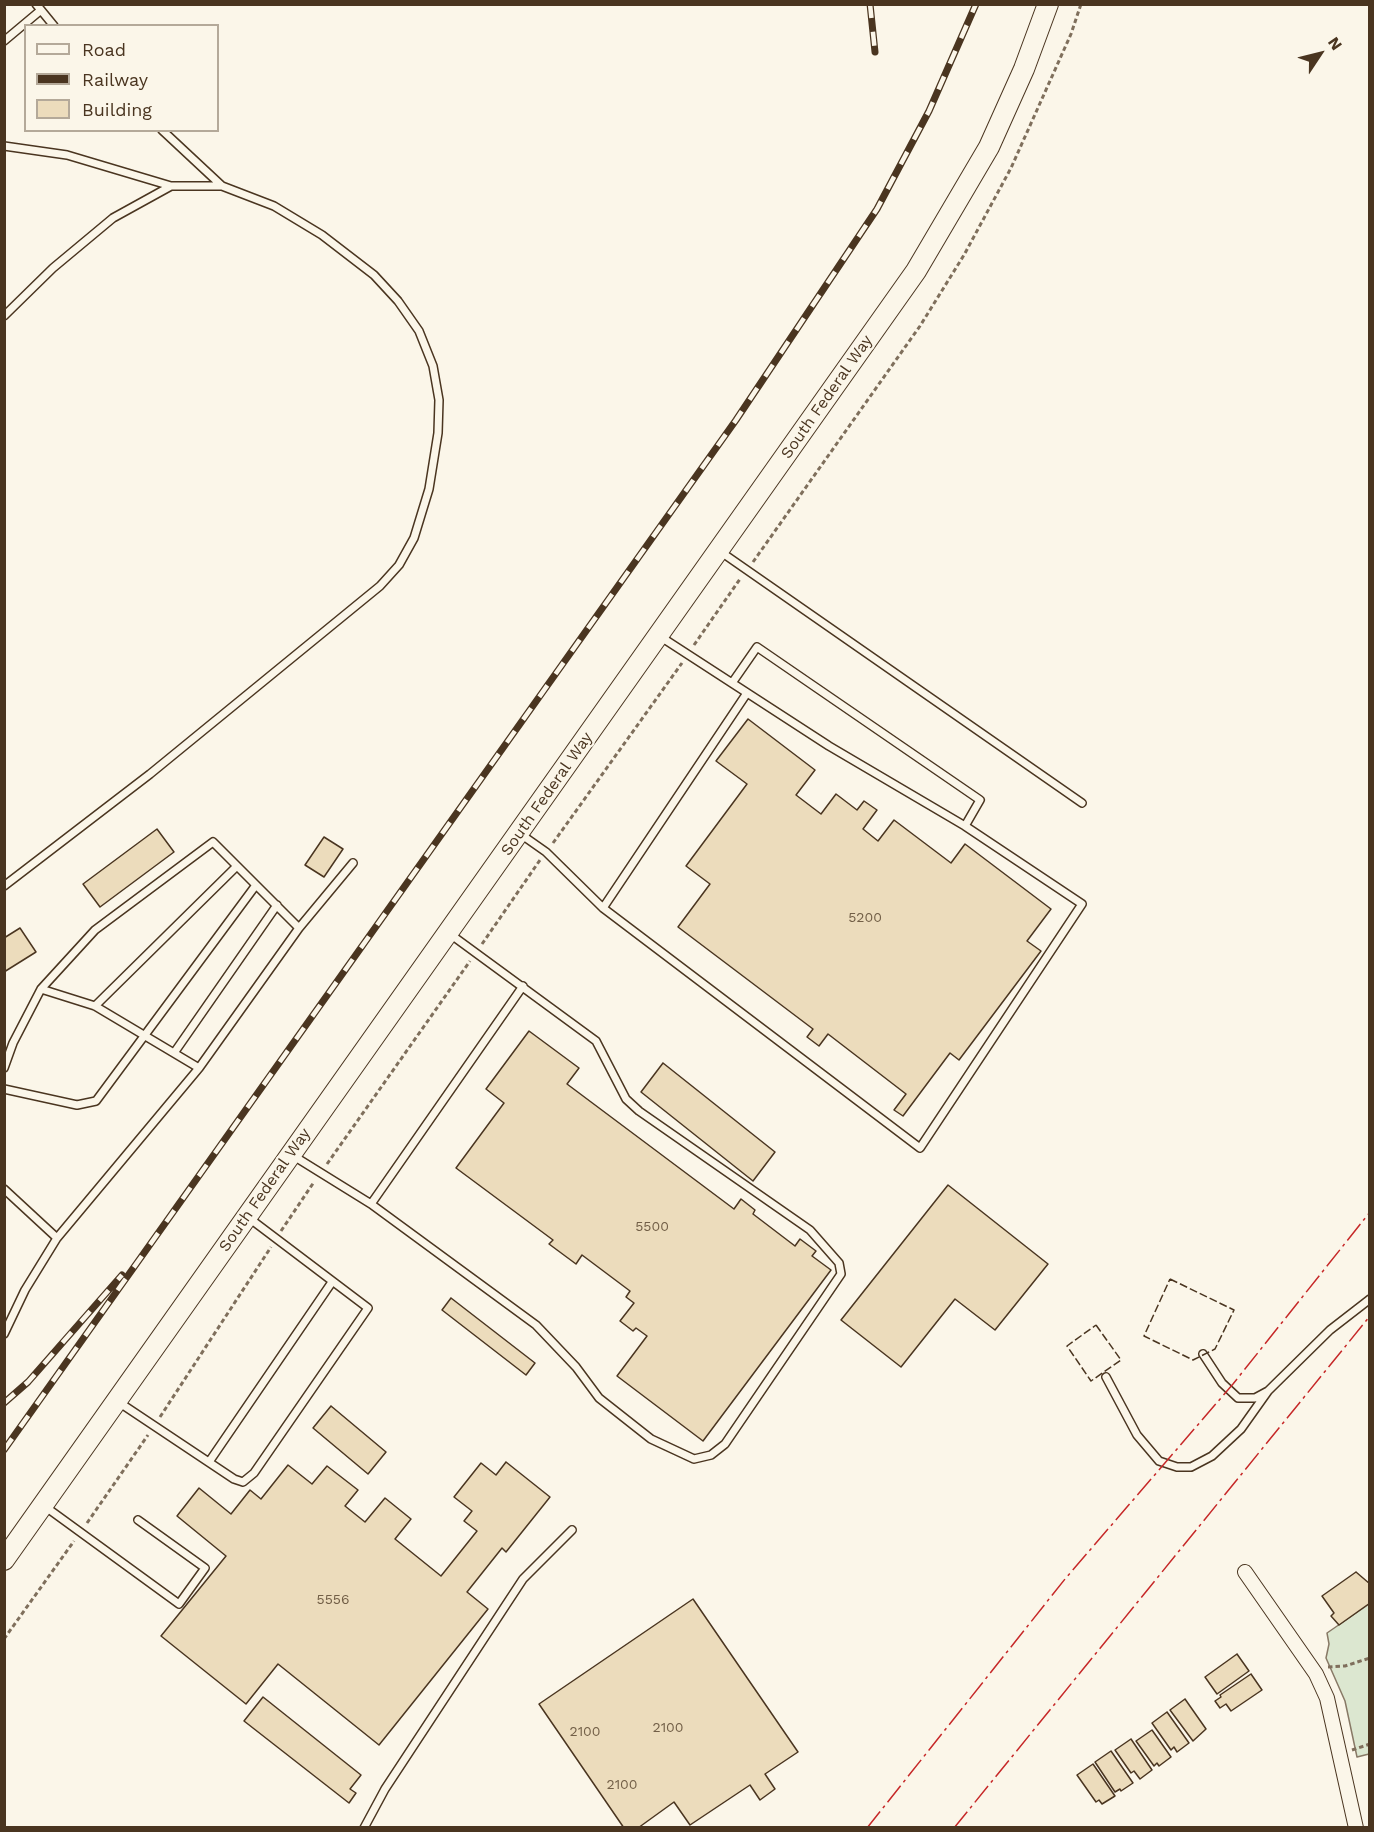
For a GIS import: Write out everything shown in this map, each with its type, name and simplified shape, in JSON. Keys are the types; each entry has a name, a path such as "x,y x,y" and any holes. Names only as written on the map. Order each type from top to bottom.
{"main road":[{"name":"South Federal Way","path":"4,1560 719,551 922,260 988,147 1024,69 1048,4"}],"street":[{"path":"1245,1572 1316,1674 1327,1698 1356,1827"}],"lane":[{"path":"4,41 38,7 52,24"},
{"path":"164,132 222,186"},
{"path":"4,146 67,155 171,186 222,186 273,206 322,235 374,275 398,301 419,331 433,366 439,400 438,433 429,489 414,538 399,565 380,586 150,774 4,886"},
{"path":"4,316 53,268 113,218 171,186"},
{"path":"719,551 1082,803"},
{"path":"519,833 546,852 603,908 920,1148 1082,904 965,826 829,746 659,635"},
{"path":"732,683 757,648 980,800 965,826"},
{"path":"603,908 747,693"},
{"path":"4,1068 13,1043 41,989 94,930 213,842 299,928"},
{"path":"4,1334 25,1290 57,1238 199,1068 299,928 353,863"},
{"path":"95,1006 237,866"},
{"path":"4,1089 77,1105 96,1101 146,1037 256,885"},
{"path":"174,1053 277,905"},
{"path":"291,1154 371,1204 536,1325 576,1367 599,1398 651,1439 694,1459 711,1455 725,1444 841,1274 839,1263 810,1230 639,1111 627,1099 596,1041 448,932"},
{"path":"371,1204 522,986"},
{"path":"41,989 95,1006 199,1068"},
{"path":"4,1189 57,1238"},
{"path":"116,1401 243,1482 254,1473 368,1308 247,1216"},
{"path":"209,1462 332,1282"},
{"path":"1106,1377 1137,1435 1159,1461 1177,1467 1191,1467 1212,1456 1241,1428 1268,1391 1330,1330 1370,1299"},
{"path":"1203,1354 1222,1383 1238,1398 1255,1398 1268,1391"},
{"path":"43,1505 179,1604 205,1568 138,1520"},
{"path":"364,1827 385,1789 523,1579 572,1530"}],"path":[{"path":"4,1639 155,1425 320,1173 920,326 964,255 1011,168 1071,34 1081,4"},
{"path":"1326,1667 1345,1666 1370,1659"},
{"path":"1352,1750 1370,1744"}],"green space":[{"path":"1369,1604 1369,1754 1357,1757 1345,1701 1326,1658 1329,1644 1327,1633"}],"building":[{"path":"748,719 815,770 796,795 821,814 836,794 857,810 864,801 877,810 863,829 878,841 894,820 951,863 965,844 1051,909 1027,941 1041,951 959,1060 950,1053 903,1116 894,1110 906,1094 828,1034 819,1046 807,1037 813,1029 678,927 710,884 686,866 747,784 716,761"},
{"path":"157,829 174,852 100,907 83,884"},
{"path":"324,837 343,849 324,877 305,865"},
{"path":"20,928 36,952 4,972 4,938"},
{"path":"529,1031 579,1068 567,1084 734,1209 741,1199 755,1210 753,1214 795,1246 800,1239 816,1251 812,1256 831,1270 703,1441 617,1376 647,1336 636,1328 633,1331 620,1321 634,1303 626,1297 630,1291 582,1255 576,1264 549,1244 553,1240 456,1168 504,1103 486,1089"},
{"path":"663,1063 775,1152 753,1181 641,1092"},
{"path":"948,1185 1048,1264 995,1330 955,1299 901,1367 841,1320"},
{"path":"451,1298 535,1363 526,1375 442,1310"},
{"path":"331,1406 386,1452 368,1474 313,1428"},
{"path":"506,1462 550,1497 506,1552 502,1548 467,1592 488,1609 379,1745 278,1664 246,1704 161,1636 226,1556 177,1516 199,1488 231,1514 250,1490 261,1499 288,1465 312,1484 327,1466 358,1490 345,1506 365,1522 385,1498 411,1519 395,1539 441,1576 477,1531 464,1521 472,1511 454,1497 481,1463 496,1475"},
{"path":"1356,1572 1370,1584 1370,1603 1339,1625 1331,1616 1334,1613 1322,1596"},
{"path":"693,1599 798,1752 765,1774 775,1789 760,1800 750,1785 690,1825 674,1802 638,1828 624,1828 539,1704"},
{"path":"1237,1654 1249,1671 1217,1694 1205,1677"},
{"path":"1251,1674 1262,1690 1231,1711 1226,1704 1220,1708 1215,1701 1221,1697 1220,1695"},
{"path":"263,1697 361,1775 350,1789 356,1793 349,1803 244,1721"},
{"path":"1185,1699 1206,1729 1193,1741 1170,1710"},
{"path":"1167,1712 1189,1743 1177,1752 1174,1747 1171,1750 1152,1723"},
{"path":"1152,1730 1171,1757 1159,1766 1157,1763 1154,1766 1136,1741"},
{"path":"1131,1739 1152,1770 1140,1779 1134,1771 1131,1773 1115,1750"},
{"path":"1111,1751 1133,1783 1121,1791 1120,1789 1115,1792 1095,1762"},
{"path":"1093,1764 1115,1796 1102,1804 1099,1800 1096,1802 1077,1775"}],"railway":[{"path":"870,4 875,52"},
{"path":"4,1450 736,420 877,209 929,111 976,4"},
{"path":"4,1403 28,1382 122,1275"}],"fence":[{"path":"1170,1279 1234,1310 1215,1349 1193,1360 1144,1336 1170,1279"},
{"path":"1096,1325 1121,1360 1091,1381 1067,1346 1096,1325"}],"power":[{"path":"867,1828 1065,1579 1233,1384 1370,1212"},
{"path":"954,1828 1370,1316"}]}
